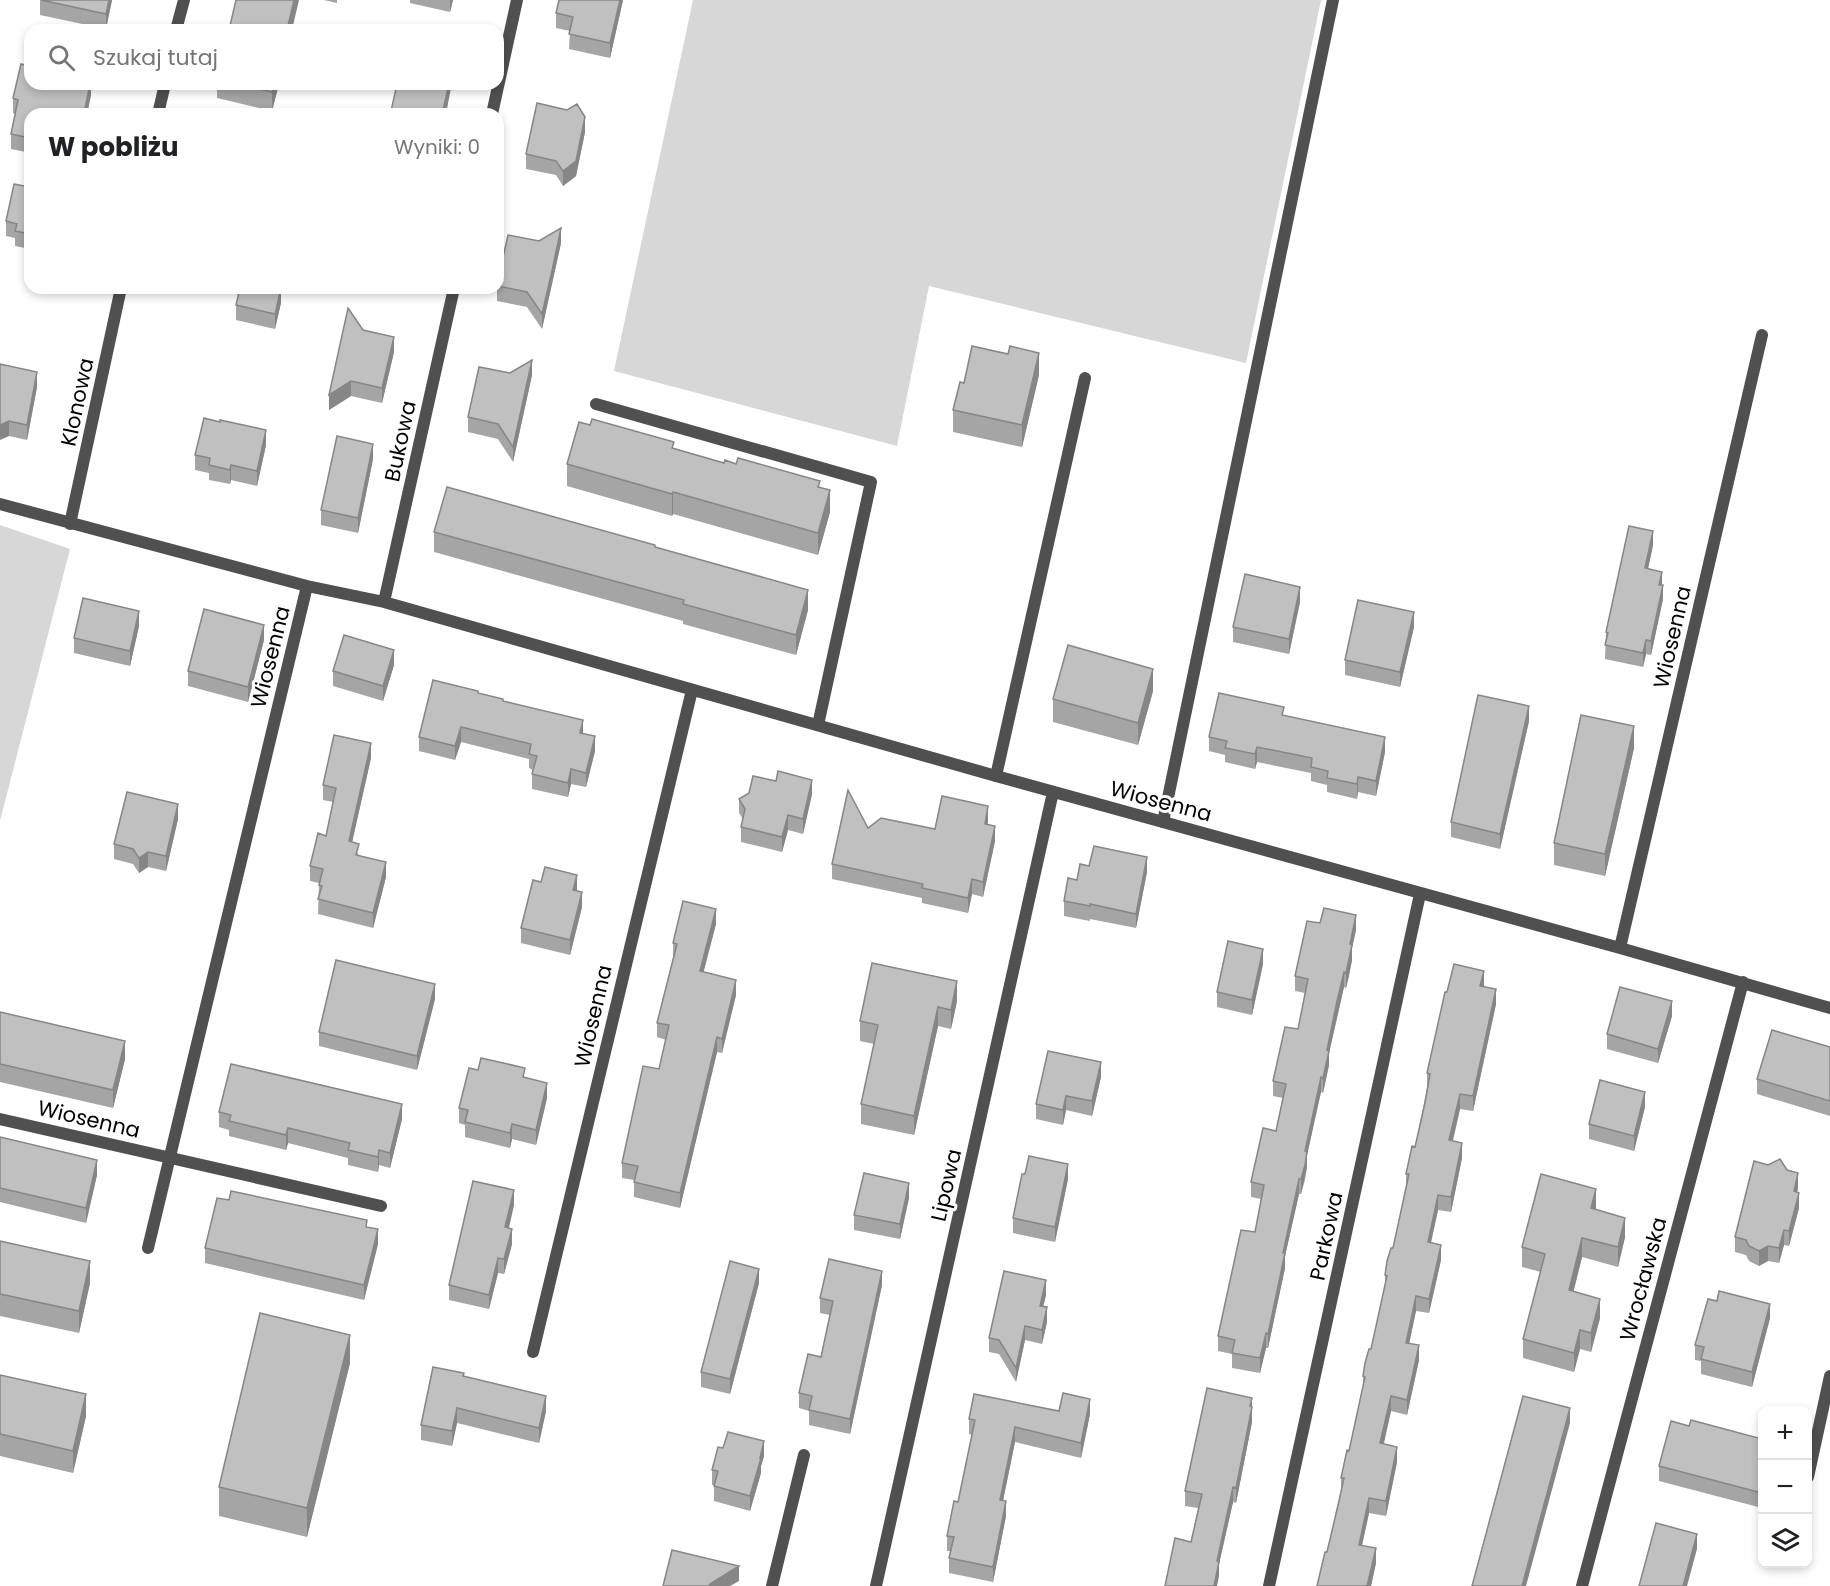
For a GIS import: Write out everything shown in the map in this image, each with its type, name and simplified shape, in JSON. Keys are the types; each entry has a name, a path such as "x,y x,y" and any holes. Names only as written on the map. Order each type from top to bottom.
{"street":[{"path":"178,24 184,0"},
{"path":"504,59 517,0"},
{"path":"1163,822 1333,0"},
{"path":"159,108 164,90"},
{"path":"493,108 497,90"},
{"name":"Klonowa","path":"70,524 120,294"},
{"name":"Bukowa","path":"384,602 453,294"},
{"name":"Wiosenna","path":"1620,948 1762,335"},
{"path":"996,776 1085,378"},
{"path":"596,404 871,482 818,726"},
{"name":"Wiosenna","path":"0,504 307,586 384,602 996,776 1830,1008"},
{"name":"Wiosenna","path":"148,1248 307,586"},
{"name":"Wiosenna","path":"533,1352 692,690"},
{"name":"Lipowa","path":"876,1586 1053,792"},
{"name":"Parkowa","path":"1269,1586 1420,894"},
{"name":"Wrocławska","path":"1582,1586 1743,982"},
{"name":"Wiosenna","path":"0,1119 381,1206"},
{"path":"1812,1460 1830,1376"},
{"path":"772,1586 804,1455"}],"shaded area":[{"path":"693,0 1321,0 1246,363 929,286 897,446 614,371"},
{"path":"0,525 70,549 0,821"}],"building":[{"path":"41,0 109,0 106,14"},
{"path":"236,0 294,0 288,24 230,24"},
{"path":"559,0 620,0 610,43 569,34 573,17 556,13"},
{"path":"21,64 24,65 24,90 89,90 85,108 24,108 24,137 11,134 18,100 13,98"},
{"path":"396,90 448,90 443,108 392,108"},
{"path":"537,103 567,110 577,104 585,117 576,161 563,171 556,161 526,154"},
{"path":"14,184 24,186 24,233 15,231 17,224 6,221"},
{"path":"561,228 542,314 527,292 504,287 504,253 508,235 539,241"},
{"path":"239,294 280,294 275,314 236,305"},
{"path":"348,308 363,330 394,337 382,388 351,381 329,395"},
{"path":"972,346 1008,354 1010,346 1039,353 1022,425 953,410 960,382 964,383"},
{"path":"532,360 513,447 498,424 468,417 479,367 510,373"},
{"path":"0,364 37,372 27,425 9,421 0,425"},
{"path":"204,418 266,430 257,471 231,465 230,470 209,465 210,458 195,455"},
{"path":"592,419 674,442 672,448 724,463 725,460 736,464 738,458 820,481 818,487 830,490 818,533 567,464 579,422 590,425"},
{"path":"337,436 373,444 358,518 321,510"},
{"path":"447,487 808,590 796,635 683,604 684,600 434,532"},
{"path":"1629,526 1653,531 1645,568 1662,572 1659,585 1663,585 1651,641 1646,640 1643,653 1605,645"},
{"path":"1245,574 1300,587 1289,639 1233,627"},
{"path":"83,598 139,611 130,651 74,638"},
{"path":"1358,600 1414,612 1400,672 1345,660"},
{"path":"204,609 264,625 248,687 188,671"},
{"path":"344,635 394,650 383,686 333,671"},
{"path":"1068,645 1153,669 1138,723 1053,699"},
{"path":"433,680 478,691 478,693 503,699 503,701 583,720 580,733 595,736 586,773 571,769 568,783 532,774 537,756 529,754 531,744 461,727 455,746 419,737"},
{"path":"1219,693 1284,707 1282,715 1385,737 1376,781 1358,777 1357,784 1327,778 1328,771 1311,767 1312,758 1257,747 1255,754 1225,748 1227,741 1209,737"},
{"path":"1478,695 1529,706 1500,834 1451,822"},
{"path":"1581,715 1634,726 1605,854 1554,843"},
{"path":"334,735 371,743 349,841 359,844 356,855 386,862 373,913 318,899 322,886 319,885 323,869 310,866 318,833 326,836 336,788 323,785"},
{"path":"778,771 812,780 803,819 788,815 782,837 741,827 745,809 739,799 749,793 753,776 776,781"},
{"path":"848,790 868,828 881,818 935,829 942,796 988,806 985,824 995,826 983,882 972,879 968,898 922,888 923,884 832,864"},
{"path":"127,792 178,804 166,856 148,852 139,858 133,849 114,844"},
{"path":"1094,846 1147,857 1136,914 1064,901 1068,878 1077,880 1080,864 1089,866"},
{"path":"545,867 577,875 573,890 582,892 570,940 521,928 533,880 541,882"},
{"path":"683,901 716,909 700,971 736,980 722,1039 717,1037 680,1193 634,1182 638,1166 622,1163 643,1066 659,1069 669,1025 657,1023 677,944 673,943"},
{"path":"1324,908 1356,915 1350,944 1352,945 1337,1001 1327,1050 1329,1051 1323,1078 1321,1077 1305,1151 1307,1152 1305,1165 1301,1179 1299,1179 1283,1253 1285,1253 1268,1334 1266,1333 1260,1358 1232,1353 1235,1340 1218,1336 1241,1230 1255,1232 1264,1185 1251,1182 1263,1128 1276,1131 1286,1084 1273,1081 1285,1027 1298,1029 1308,979 1295,976 1307,921 1320,923"},
{"path":"1228,941 1263,949 1252,1000 1217,992"},
{"path":"336,960 435,984 417,1056 319,1032"},
{"path":"872,963 957,981 951,1010 938,1007 914,1116 861,1104 878,1025 860,1021"},
{"path":"1454,964 1484,971 1480,986 1496,989 1473,1096 1460,1094 1449,1140 1462,1143 1451,1197 1438,1195 1428,1242 1441,1245 1429,1299 1416,1296 1406,1343 1419,1345 1407,1400 1391,1396 1380,1443 1397,1447 1386,1501 1369,1498 1359,1545 1376,1548 1367,1586 1317,1586 1339,1501 1344,1478 1341,1478 1365,1377 1363,1376 1365,1363 1369,1349 1371,1349 1387,1276 1385,1275 1387,1261 1391,1248 1393,1248 1409,1174 1406,1174 1412,1146 1415,1147 1425,1103 1430,1074 1427,1073 1445,992 1447,992"},
{"path":"1620,987 1672,1001 1658,1049 1607,1034"},
{"path":"0,1012 125,1041 113,1090 0,1064"},
{"path":"1772,1030 1830,1047 1830,1101 1757,1079"},
{"path":"1048,1051 1101,1062 1092,1101 1066,1096 1063,1110 1036,1104"},
{"path":"481,1058 525,1068 523,1077 547,1083 536,1130 512,1124 510,1133 465,1122 468,1110 459,1108 469,1068 478,1070"},
{"path":"231,1064 402,1104 390,1153 379,1150 378,1157 348,1150 350,1143 288,1128 286,1135 229,1121 231,1115 219,1112"},
{"path":"1600,1080 1645,1092 1634,1136 1589,1124"},
{"path":"0,1137 97,1160 86,1208 0,1188"},
{"path":"1029,1156 1068,1164 1055,1227 1013,1218 1022,1174 1025,1174"},
{"path":"1780,1159 1787,1170 1798,1173 1794,1191 1799,1193 1789,1231 1784,1230 1779,1248 1768,1246 1759,1251 1749,1246 1746,1240 1735,1237 1754,1161 1768,1165"},
{"path":"864,1173 909,1183 900,1224 854,1215"},
{"path":"1541,1174 1596,1189 1591,1208 1625,1218 1618,1247 1582,1238 1569,1290 1600,1299 1591,1333 1580,1330 1574,1353 1523,1339 1545,1254 1522,1247"},
{"path":"473,1181 514,1190 505,1227 512,1229 504,1259 498,1258 489,1295 449,1285"},
{"path":"231,1191 367,1220 366,1227 378,1229 364,1285 205,1248 217,1198 229,1200"},
{"path":"0,1241 90,1261 79,1311 0,1294"},
{"path":"829,1259 882,1271 850,1419 809,1410 812,1396 799,1393 808,1354 821,1357 833,1301 820,1298"},
{"path":"730,1261 759,1269 730,1379 701,1372"},
{"path":"1004,1271 1046,1280 1040,1306 1047,1307 1042,1330 1025,1326 1016,1368 999,1340 989,1338"},
{"path":"1719,1291 1770,1304 1752,1372 1701,1359 1704,1347 1695,1345 1708,1299 1717,1301"},
{"path":"260,1313 350,1335 307,1508 219,1487"},
{"path":"433,1367 464,1373 463,1376 546,1396 539,1428 457,1408 452,1431 421,1425"},
{"path":"0,1375 86,1394 73,1451 0,1434"},
{"path":"1207,1388 1252,1398 1236,1488 1233,1487 1214,1586 1165,1586 1175,1538 1191,1542 1202,1494 1185,1491"},
{"path":"1063,1393 1090,1399 1081,1443 1015,1427 1000,1500 1006,1501 993,1567 949,1558 954,1537 947,1536 954,1501 958,1502 975,1420 969,1419 974,1394 1059,1411"},
{"path":"1523,1396 1570,1408 1522,1586 1472,1586"},
{"path":"1691,1420 1758,1438 1758,1492 1659,1466 1671,1421 1689,1426"},
{"path":"728,1432 764,1441 750,1496 714,1486 718,1471 712,1470 718,1447 723,1448"},
{"path":"1656,1523 1697,1534 1683,1586 1639,1586"},
{"path":"672,1550 739,1566 709,1586 663,1586"}]}
